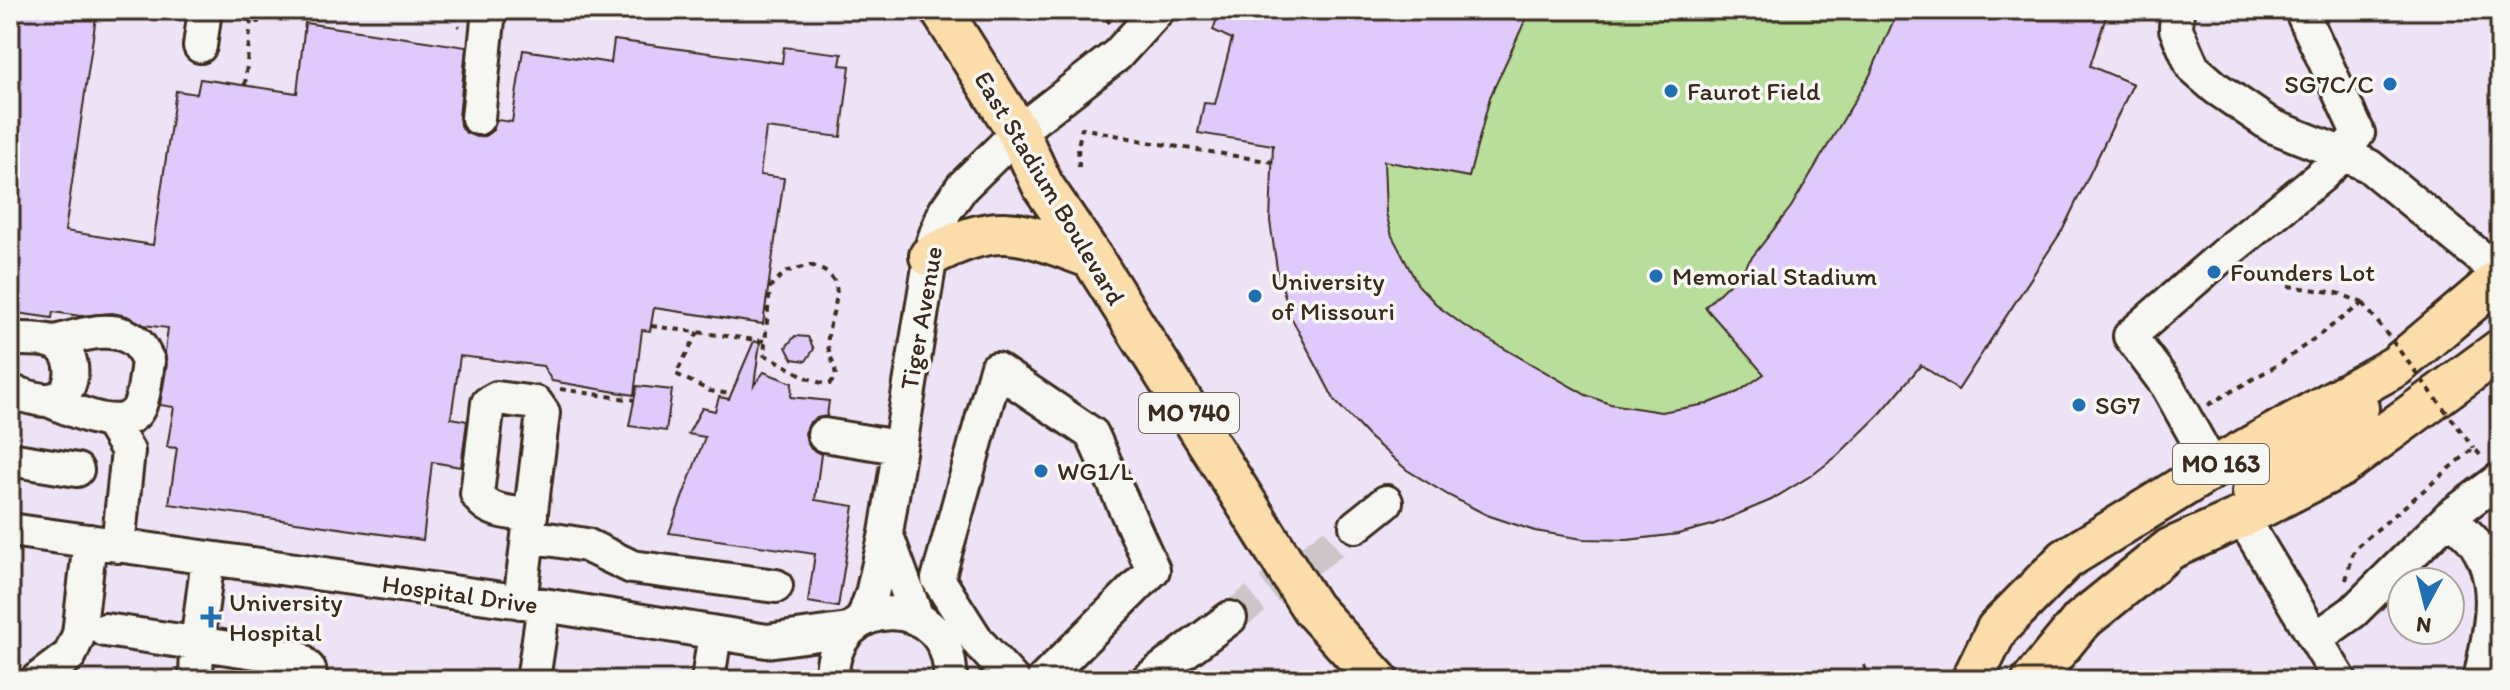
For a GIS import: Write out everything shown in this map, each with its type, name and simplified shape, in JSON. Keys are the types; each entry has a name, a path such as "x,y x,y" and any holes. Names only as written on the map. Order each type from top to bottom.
{"main road":[{"name":"East Stadium Boulevard","path":"941,10 1018,132 1043,186 1092,258 1312,608 1378,680"},
{"path":"930,256 961,240 986,233 1005,233 1023,234 1092,258"},
{"name":"MO 163","path":"1972,680 1997,629 2066,559 2213,468 2396,366 2500,276"},
{"name":"MO 163","path":"2033,680 2081,621 2170,549 2242,517 2340,467 2500,350"},
{"path":"2242,517 2261,481 2346,422 2396,366"}],"street":[{"path":"200,46 205,10"},
{"path":"478,118 489,10"},
{"name":"Tiger Avenue","path":"831,680 837,646 855,625 872,594 886,533 930,256 945,211 962,187 1018,132 1117,55 1158,10"},
{"path":"2177,10 2176,29 2193,68 2216,88 2272,126 2369,166 2500,276"},
{"path":"2213,468 2168,387 2130,336 2321,176 2358,133 2301,10"},
{"path":"10,339 56,342 91,331 118,334 137,343 148,361 140,408 130,417 111,423 48,400 10,392"},
{"path":"48,400 58,398 67,390 72,375 68,353 56,342"},
{"path":"1013,680 978,642 938,579 996,369 1092,434 1153,570 1043,680"},
{"path":"37,680 70,655 79,634 128,451 111,423"},
{"path":"824,435 898,447"},
{"path":"10,459 77,470"},
{"path":"2315,639 2353,612 2493,470"},
{"path":"1356,526 1386,502"},
{"path":"2242,517 2340,680"},
{"path":"2449,517 2473,540 2490,573 2493,612 2480,680"},
{"path":"533,680 530,525 586,545 632,567 776,586"},
{"name":"Hospital Drive","path":"10,530 532,604 767,641 816,637 890,613 917,618"},
{"name":"Tiger Avenue","path":"886,533 917,618"},
{"path":"196,680 197,644 208,558"},
{"path":"917,618 933,629 944,644 957,674"},
{"path":"1147,680 1230,618"},
{"path":"105,630 298,658 309,669 311,680"},
{"path":"708,680 715,633"},
{"name":"Hospital Drive","path":"767,641 811,664 831,680"}],"path":[{"path":"233,10 232,17 258,22 260,10"},
{"path":"430,10 453,14 459,26 459,36"},
{"path":"1101,12 1111,24"},
{"path":"245,85 251,20"},
{"path":"1079,167 1078,146 1082,128 1273,162"},
{"path":"810,265 824,269 839,295 828,327 827,347 836,376 830,384 816,384 781,361 764,355 764,341 770,287 795,267 810,265"},
{"path":"2288,286 2338,293 2363,303 2493,470"},
{"path":"2184,416 2281,363 2363,303"},
{"path":"651,326 764,341"},
{"path":"698,332 676,374 710,391 731,394"},
{"path":"2353,612 2344,591 2354,549 2474,448"},
{"path":"1864,665 1869,680"}],"shaded area":[{"name":"University of Missouri","path":"10,10 2500,10 2500,680 10,680"}],"green space":[{"name":"Memorial Stadium","path":"1310,10 2108,10 2090,66 2133,84 2063,229 1958,390 1921,365 1880,414 1815,473 1771,500 1712,525 1678,534 1627,540 1535,531 1487,515 1407,470 1369,437 1335,401 1291,317"}],"building":[{"path":"10,10 97,10 65,231 153,245 176,91 197,94 200,79 297,93 305,23 466,47 459,117 466,133 477,137 493,130 497,120 512,122 523,50 611,63 614,40 782,63 784,47 842,54 840,65 850,66 841,137 766,128 760,175 784,178 763,324 654,308 650,331 642,330 634,395 552,381 543,366 460,356 451,418 467,421 461,467 432,462 423,540 169,504 177,448 167,447 174,407 160,405 167,364 168,328 144,325 127,316 112,313 80,316 53,312 52,318 10,312"},
{"name":"Memorial Stadium","path":"1220,10 1530,10 1490,97 1469,177 1384,161 1386,213 1392,236 1418,285 1439,307 1463,325 1586,395 1610,404 1661,412 1707,404 1738,392 1764,374 1705,307 1739,274 1791,207 1870,75 1898,10 2108,10 2090,66 2133,84 2063,229 1958,390 1921,365 1880,414 1837,456 1771,500 1712,525 1678,534 1627,540 1583,539 1535,531 1487,515 1448,495 1407,470 1369,437 1335,401 1291,317 1277,269 1270,221 1273,145 1198,133 1204,103 1215,104 1232,39 1213,30"},
{"path":"795,336 808,337 814,349 806,361 792,359 786,347"},
{"path":"754,341 760,343 754,385 764,372 792,383 791,397 829,401 827,416 810,422 805,433 811,449 821,454 815,500 854,506 838,607 808,602 815,554 669,533 705,437 688,434 702,408 715,411 719,397 729,399"},
{"path":"637,386 672,390 666,431 629,426"}],"tunnel":[{"path":"1230,618 1356,526"}],"place":[{"name":"SG7C/C","path":"2390,84"},
{"name":"Faurot Field","path":"1671,91"},
{"name":"Founders Lot","path":"2214,272"},
{"name":"Memorial Stadium","path":"1656,276"},
{"name":"University of Missouri","path":"1255,296"},
{"name":"SG7","path":"2079,405"},
{"name":"WG1/L","path":"1041,471"},
{"name":"University Hospital","path":"211,617"}]}
